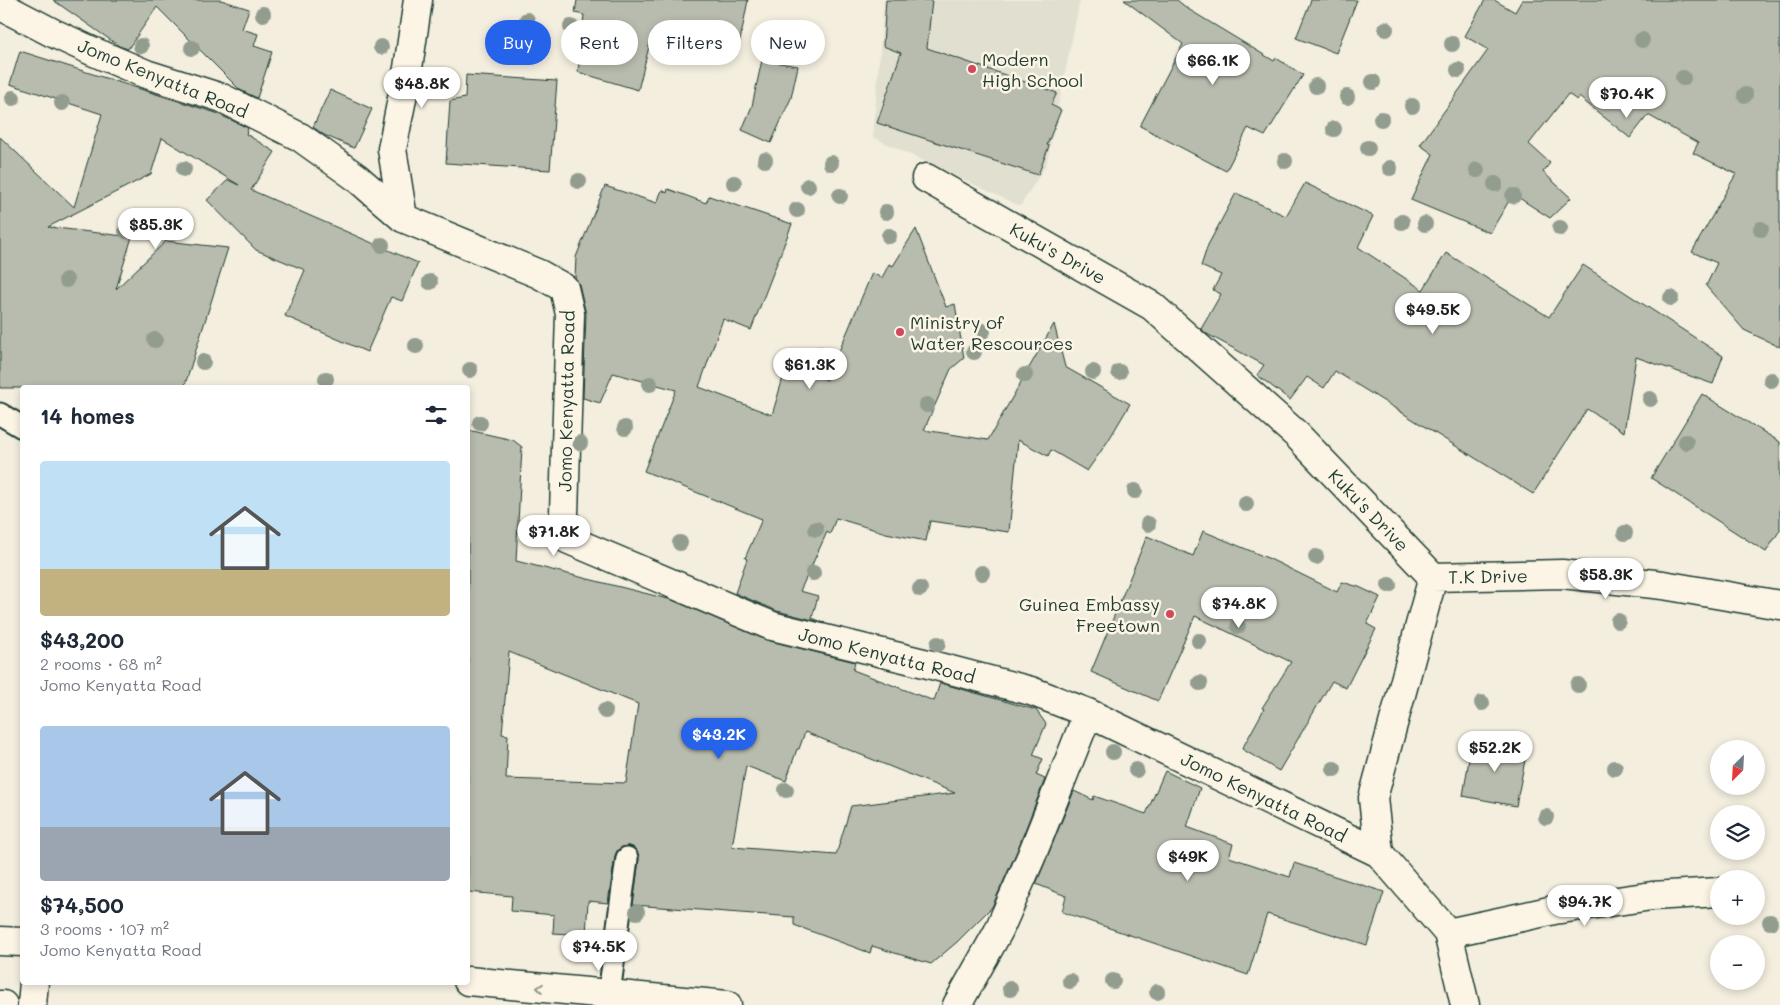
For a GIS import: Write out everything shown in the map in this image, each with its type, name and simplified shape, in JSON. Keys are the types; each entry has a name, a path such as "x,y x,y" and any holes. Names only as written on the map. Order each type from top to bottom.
{"street":[{"path":"403,218 392,148 408,68 418,0"},
{"name":"Jomo Kenyatta Road","path":"3,4 53,33 92,51 146,74 222,98 300,137 356,177 403,218 539,274 564,288 570,314 564,514 566,539 772,626 1031,691 1088,713 1379,853"},
{"name":"Kuku's Drive","path":"926,178 1152,306 1297,434 1433,577"},
{"name":"T.K Drive","path":"1433,577 1562,574 1664,585 1780,605"},
{"path":"1433,577 1372,798 1379,853 1448,933 1466,1005"},
{"path":"957,1005 998,932 1031,857 1088,713"},
{"path":"1448,933 1554,910 1652,896 1710,893"},
{"path":"0,941 20,942"},
{"path":"470,981 728,1005"},
{"path":"32,1005 34,985"}],"lane":[{"path":"0,414 20,426"},
{"path":"609,994 627,858"}],"shaded area":[{"name":"Modern High School","path":"884,0 1080,0 1046,165 1020,206 873,137"}],"building":[{"path":"53,0 221,0 249,9 242,29 258,34 254,46 272,52 257,98 240,90 157,7 128,49 119,46"},
{"path":"577,0 748,0 741,36 741,20 648,20 648,51 638,90 578,72 579,65 638,65 638,20 583,20 584,15 575,13"},
{"path":"886,0 932,0 927,48 1057,93 1051,105 1061,110 1047,145 1049,146 1038,175 877,123 901,53 883,46"},
{"path":"1124,0 1177,0 1188,9 1274,61 1276,58 1303,75 1265,136 1248,128 1226,171 1140,126 1183,44"},
{"path":"1311,0 1357,0 1336,53 1296,38"},
{"path":"1485,0 1494,0 1515,12 1522,0 1780,0 1780,347 1744,330 1706,286 1717,263 1692,252 1736,174 1693,153 1698,143 1648,115 1630,138 1579,97 1577,100 1568,94 1529,144 1550,163 1543,172 1571,198 1550,218 1513,194 1490,233 1411,200 1433,154 1420,145 1488,50 1465,36"},
{"path":"20,51 216,113 248,128 246,134 275,152 251,190 418,263 402,301 391,297 367,352 285,316 305,270 256,250 207,200 228,180 239,185 162,138 151,174 48,227 132,237 116,289 166,241 228,248 185,385 20,385 20,388 0,388 0,137 74,207 102,114 10,84"},
{"path":"761,65 798,66 791,98 771,143 742,130 752,106"},
{"path":"466,75 557,81 550,170 446,163 450,101 465,98"},
{"path":"330,90 372,109 354,148 324,135 313,127"},
{"path":"1305,183 1373,216 1358,247 1423,290 1446,253 1549,317 1583,265 1723,356 1713,384 1636,357 1624,432 1587,409 1533,494 1335,371 1324,388 1307,377 1290,400 1257,375 1264,365 1201,329 1221,294 1213,290 1221,275 1201,266 1208,245 1236,193 1286,216"},
{"path":"605,186 657,203 662,190 667,193 668,189 706,203 709,196 792,224 751,330 723,319 699,387 772,415 785,371 827,380 872,273 882,278 889,264 893,266 916,229 946,307 955,304 964,358 951,369 924,430 988,440 1054,324 1065,367 1130,404 1087,471 1051,450 1048,456 1018,440 1009,532 930,521 926,541 886,533 836,518 830,534 827,532 800,591 818,596 812,618 825,623 777,611 735,593 747,559 745,558 762,519 644,471 676,390 613,373 600,403 583,398 586,314 579,284 575,278 576,257"},
{"path":"1702,394 1780,442 1780,530 1766,552 1651,478"},
{"path":"470,430 513,440 522,447 516,561 672,600 766,640 855,662 853,670 934,701 940,683 1036,710 1046,724 1033,755 1043,759 1036,775 1045,779 1017,851 992,907 957,942 931,964 872,946 870,953 794,925 794,917 633,905 639,859 638,853 629,846 622,847 615,856 608,903 588,901 586,935 553,933 554,915 511,911 512,896 470,892","holes":["509,652 638,704 626,783 506,779 508,735 502,734","805,732 955,793 851,806 836,855 732,847 746,766 786,781"]},
{"path":"1203,531 1270,559 1337,592 1342,582 1359,587 1380,597 1367,624 1376,629 1346,688 1332,681 1279,771 1242,749 1264,709 1262,708 1291,662 1195,616 1158,701 1091,672 1147,536 1193,556"},
{"path":"1472,741 1527,750 1516,806 1463,796"},
{"path":"1165,771 1200,788 1187,827 1233,844 1229,857 1290,877 1294,863 1384,892 1367,945 1267,914 1248,975 1062,912 1066,896 1036,884 1074,791 1093,800 1094,796 1146,814"}],"place":[{"name":"Modern High School","path":"972,69"},
{"name":"Ministry of Water Rescources","path":"900,332"},
{"name":"Guinea Embassy Freetown","path":"1170,614"}]}
